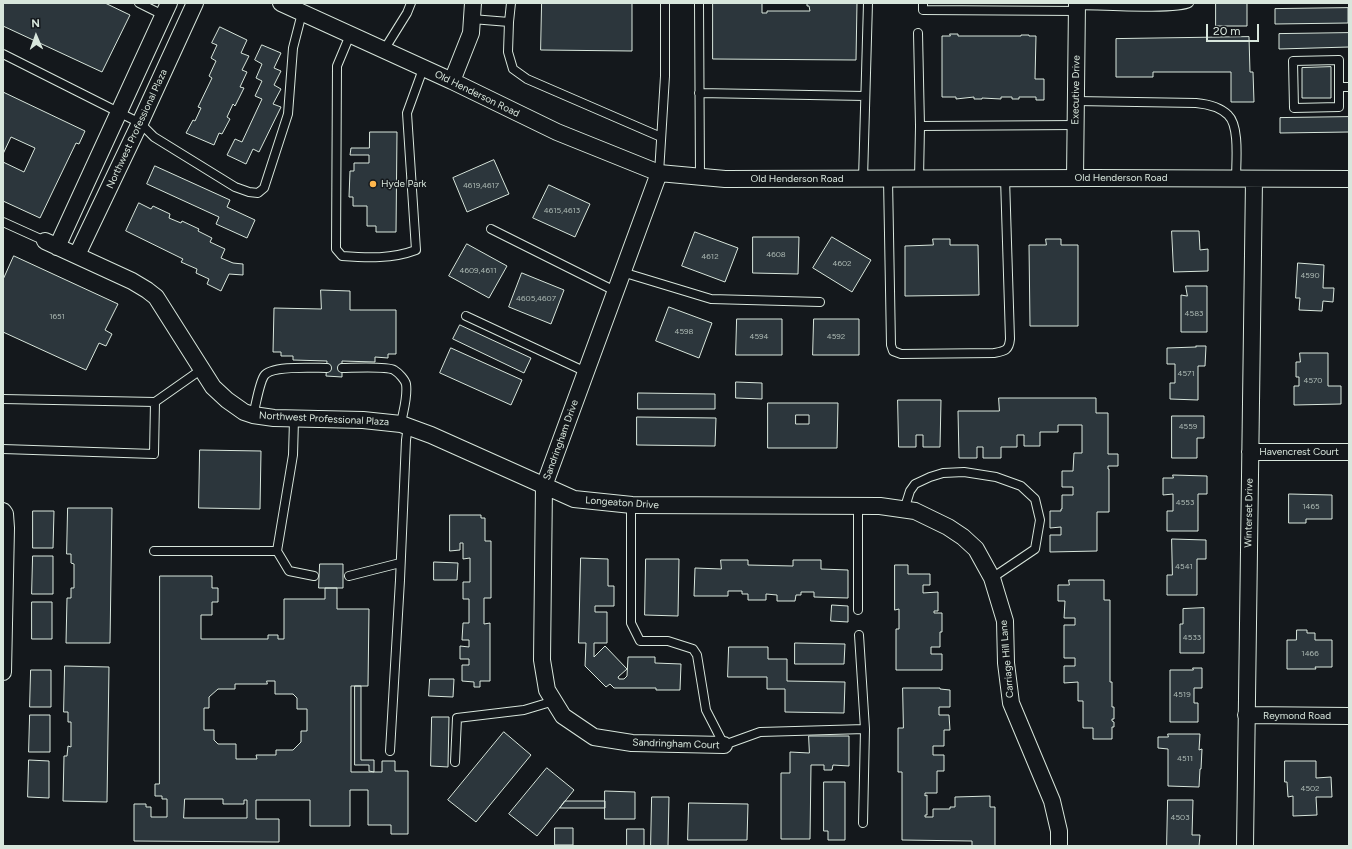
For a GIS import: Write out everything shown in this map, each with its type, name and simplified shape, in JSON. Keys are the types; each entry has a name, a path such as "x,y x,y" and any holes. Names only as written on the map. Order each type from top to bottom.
{"street":[{"name":"Northwest Professional Plaza","path":"77,255 195,3"},
{"name":"Old Henderson Road","path":"281,3 452,81 557,132 659,173 725,179 1075,178 1349,180"},
{"name":"Executive Drive","path":"1075,178 1077,6"},
{"path":"51,244 118,113 166,9"},
{"path":"452,81 471,33 473,11"},
{"name":"Sandringham Drive","path":"564,716 547,690 542,660 544,486 659,173"},
{"name":"Winterset Drive","path":"1245,846 1254,180"},
{"name":"Northwest Professional Plaza","path":"51,244 132,281 152,294 161,305 213,387 222,396 244,412 253,415 294,420 363,420 404,425"},
{"name":"Longeaton Drive","path":"404,425 431,435 574,499 631,505 858,506"},
{"name":"Havencrest Court","path":"1250,452 1349,452"},
{"name":"Carriage Hill Lane","path":"858,506 880,506 916,511 964,537 976,550 992,578 1005,621 1006,663 1011,703 1052,801 1059,831 1059,846"},
{"path":"3,511 5,514 6,528 3,672"},
{"name":"Reymond Road","path":"1246,715 1349,716"},
{"name":"Sandringham Court","path":"564,716 594,738 632,743 724,745"}],"lane":[{"path":"139,3 166,9"},
{"path":"384,50 407,13 411,3"},
{"path":"511,3 508,52 513,69 527,79 661,137"},
{"path":"659,173 665,76 665,3"},
{"path":"699,3 700,176"},
{"path":"863,179 868,3"},
{"path":"923,3 923,10 1077,6 1164,6 1186,5 1189,3"},
{"path":"473,11 509,22"},
{"path":"3,54 140,123 154,137 224,180 248,192 258,193 264,188 288,114 293,48 302,13"},
{"path":"918,32 920,126 918,179"},
{"path":"350,35 337,66 336,249 342,256 364,258 384,257 402,255 416,250 407,113 423,69"},
{"path":"1339,60 1339,86 1339,107 1294,108 1293,61 1339,60"},
{"path":"1339,86 1349,87"},
{"path":"699,93 865,96"},
{"path":"1076,101 1196,103 1205,104 1221,110 1232,119 1235,131 1236,179"},
{"path":"920,126 1076,125"},
{"path":"888,179 891,345 893,351 900,354 994,353 1005,351 1009,346 1005,178"},
{"path":"3,222 51,244"},
{"path":"491,229 615,291"},
{"path":"622,272 711,299 820,302"},
{"path":"466,316 586,372"},
{"path":"253,415 263,378 267,373 277,369 327,368"},
{"path":"342,368 394,370 406,383 400,562 390,751"},
{"path":"3,399 156,402 202,369"},
{"path":"3,449 154,454 156,402"},
{"path":"294,420 293,455 277,551 290,570 314,576"},
{"path":"904,510 910,491 915,484 943,473 964,472 996,477 1021,486 1035,499 1040,520 1035,549 992,578"},
{"path":"631,505 631,623 640,641 668,641 693,650 697,655 706,710 724,745"},
{"path":"858,506 858,610"},
{"path":"154,551 277,551"},
{"path":"350,576 400,562"},
{"path":"859,635 865,729 863,823"},
{"path":"455,762 457,718 524,710 554,701"},
{"name":"Sandringham Court","path":"724,745 760,732 865,729"}],"building":[{"path":"3,3 105,3 130,15 102,72 3,26"},
{"path":"542,3 632,3 632,51 541,50"},
{"path":"713,3 762,3 762,13 767,13 767,11 810,11 807,3 857,3 856,60 713,59"},
{"path":"1216,3 1247,3 1247,26 1216,26"},
{"path":"1348,8 1348,23 1275,24 1275,9"},
{"path":"220,27 247,40 241,53 249,56 242,70 247,72 240,87 244,88 235,106 233,104 227,117 230,119 222,134 219,133 214,145 186,133 193,120 195,121 201,108 198,107 212,78 209,76 216,61 211,58 217,45 212,43"},
{"path":"1349,33 1349,47 1279,49 1279,34"},
{"path":"950,34 958,34 958,36 1036,36 1035,79 1044,79 1044,100 1036,100 1036,97 1019,97 1019,99 1012,99 1012,97 1001,97 1001,99 974,99 974,97 956,99 956,97 942,97 942,36 950,36"},
{"path":"1249,37 1250,72 1253,72 1254,102 1231,102 1231,72 1153,72 1153,77 1116,77 1116,39"},
{"path":"262,45 281,53 274,68 281,71 274,85 281,89 273,104 281,107 259,152 253,149 246,164 227,155 235,139 242,142 262,99 255,96 262,81 256,78 262,64 255,60"},
{"path":"1331,67 1331,98 1302,98 1302,68"},
{"path":"3,92 85,131 79,144 76,143 40,218 3,201 3,162 24,172 35,148 11,137 3,154"},
{"path":"1349,117 1349,132 1280,133 1280,118"},
{"name":"Hyde Park","path":"370,132 397,132 396,232 376,232 376,226 367,226 367,206 353,206 353,197 349,197 350,171 354,171 354,163 369,163 369,155 350,155 351,148 369,148"},
{"path":"494,160 509,194 467,212 453,178"},
{"path":"155,166 230,200 227,207 255,220 247,238 216,224 219,217 147,184"},
{"path":"549,185 590,204 575,237 533,218"},
{"path":"139,203 151,209 153,206 170,214 169,218 181,223 182,221 199,229 198,231 212,238 210,242 225,249 221,258 233,263 243,264 243,275 229,274 221,291 207,284 209,279 196,273 197,269 181,262 183,259 126,231"},
{"path":"1172,231 1199,231 1200,250 1208,249 1208,271 1174,272"},
{"path":"695,232 738,248 725,282 682,266"},
{"path":"753,237 799,237 798,274 753,273"},
{"path":"832,237 871,260 852,292 813,268"},
{"path":"933,239 950,239 950,245 978,245 979,295 905,296 905,246 933,245"},
{"path":"1046,239 1061,239 1061,245 1078,245 1078,326 1030,326 1029,245 1046,245"},
{"path":"467,244 507,266 489,298 449,276"},
{"path":"14,256 118,304 105,330 112,334 106,346 99,343 86,370 3,332 3,280"},
{"path":"1298,263 1324,265 1323,288 1334,288 1333,302 1323,301 1322,311 1299,310 1300,298 1296,298"},
{"path":"522,273 564,290 551,324 509,307"},
{"path":"1186,286 1207,286 1207,332 1181,332 1181,295 1187,296"},
{"path":"321,290 350,291 350,310 396,310 396,354 388,354 388,358 375,357 375,362 342,361 342,377 326,376 327,361 293,360 293,356 281,356 281,352 273,352 274,308 321,309"},
{"path":"669,307 712,323 699,358 656,341"},
{"path":"737,319 782,319 782,355 736,355"},
{"path":"814,319 859,319 859,355 813,355"},
{"path":"460,325 531,358 524,373 453,339"},
{"path":"1206,346 1205,366 1198,366 1198,400 1170,399 1170,383 1175,383 1175,364 1167,364 1167,348"},
{"path":"451,348 522,380 511,405 440,373"},
{"path":"1300,353 1328,353 1328,386 1341,386 1341,404 1294,405 1294,386 1299,386 1299,377 1296,377 1296,362 1300,362"},
{"path":"736,382 762,383 762,399 736,398"},
{"path":"638,393 715,394 715,409 638,409"},
{"path":"999,398 1096,398 1096,413 1108,413 1108,454 1118,454 1118,466 1108,466 1109,512 1097,512 1097,551 1050,552 1050,535 1061,535 1061,527 1050,528 1050,511 1061,511 1062,495 1073,495 1073,487 1062,487 1062,471 1073,471 1074,453 1082,453 1082,425 1058,425 1058,432 1040,432 1040,446 1024,446 1024,435 1017,435 1017,447 1001,447 1001,458 983,458 983,447 977,447 977,458 959,458 958,411 999,411"},
{"path":"898,400 941,400 940,447 923,447 923,435 916,435 916,447 899,447"},
{"path":"768,403 838,403 837,448 768,448","holes":["796,415 809,415 809,424 796,424"]},
{"path":"1172,416 1204,416 1204,438 1197,438 1197,458 1172,458"},
{"path":"637,417 716,418 715,446 637,445"},
{"path":"200,450 261,451 260,509 199,508"},
{"path":"1173,475 1207,476 1207,494 1198,494 1198,531 1167,531 1167,511 1173,511 1173,494 1163,495 1163,478 1173,478"},
{"path":"1289,494 1332,495 1332,519 1306,519 1306,523 1289,523"},
{"path":"68,508 112,508 110,643 66,643 67,598 71,598 71,588 74,588 74,564 71,563 71,554 67,554"},
{"path":"33,511 54,511 53,548 33,548"},
{"path":"450,515 481,515 481,518 485,518 485,541 491,541 491,598 484,598 484,624 490,623 490,681 480,681 480,687 474,687 474,682 462,681 462,665 469,665 469,659 460,659 460,646 469,647 469,640 462,640 463,623 469,623 469,599 463,599 463,582 470,582 470,558 463,559 463,543 460,543 460,550 450,551"},
{"path":"1172,539 1206,540 1206,559 1197,559 1197,595 1167,595 1167,575 1172,575"},
{"path":"33,556 53,556 53,594 32,594"},
{"path":"581,558 608,559 608,586 614,586 614,606 595,606 595,612 607,612 607,643 594,643 594,657 605,646 627,669 618,677 619,679 624,679 627,676 628,657 655,657 655,663 681,664 680,690 656,690 656,688 614,688 610,684 606,687 585,666 586,643 579,643"},
{"path":"646,559 679,559 678,616 645,615"},
{"path":"721,560 748,560 748,565 793,566 793,560 821,560 821,569 848,570 848,598 814,597 814,592 801,592 801,595 796,595 795,601 777,601 777,595 766,594 766,600 748,600 748,594 742,594 742,591 728,591 728,596 694,596 695,568 721,569"},
{"path":"434,562 458,563 457,580 434,580"},
{"path":"320,564 343,564 343,588 319,588"},
{"path":"895,565 908,565 908,574 930,574 930,585 923,585 923,593 938,592 938,611 934,611 934,613 942,613 942,632 940,632 940,647 931,647 931,654 942,654 942,670 896,670 896,629 899,629 899,609 895,610"},
{"path":"160,576 212,576 212,588 218,588 218,602 212,602 212,615 201,615 201,639 268,639 268,635 278,635 278,639 284,639 284,599 325,599 325,588 337,588 337,609 369,609 368,686 351,686 351,772 382,772 382,761 395,761 395,771 408,771 408,834 391,834 391,825 368,825 368,790 350,790 350,826 310,826 310,800 256,800 256,819 279,819 279,842 134,841 134,804 146,804 146,807 151,807 151,817 167,817 167,799 162,799 162,796 155,796 155,784 159,784","holes":["267,681 275,681 275,694 293,694 297,698 297,709 307,709 307,731 301,731 301,742 293,750 276,750 276,755 256,755 257,759 236,759 236,744 218,744 214,740 214,730 204,730 204,708 209,708 209,697 218,689 235,689 235,684 267,684","185,799 223,799 223,804 244,804 244,800 247,800 247,818 184,818"]},
{"path":"1069,580 1104,580 1104,600 1110,600 1110,682 1112,682 1112,707 1114,707 1114,719 1112,719 1112,721 1114,722 1114,727 1112,727 1112,739 1093,739 1093,728 1083,728 1083,701 1078,701 1078,682 1064,683 1064,666 1075,666 1075,658 1064,658 1064,625 1075,625 1075,618 1064,618 1065,601 1058,601 1058,585 1069,585"},
{"path":"32,602 52,602 52,639 32,639"},
{"path":"832,605 848,606 848,622 831,621"},
{"path":"1204,608 1204,653 1180,653 1180,624 1183,624 1183,609"},
{"path":"1297,630 1307,630 1307,633 1315,633 1315,640 1332,640 1332,667 1315,667 1316,669 1287,669 1287,640 1296,640"},
{"path":"795,643 845,644 844,664 795,664"},
{"path":"729,647 768,647 768,659 787,659 787,681 845,682 844,713 785,712 785,689 767,689 767,677 728,677"},
{"path":"65,666 109,667 107,802 63,801 64,756 67,756 68,746 71,747 71,722 68,722 68,712 64,712"},
{"path":"1193,668 1202,668 1202,688 1194,688 1194,703 1198,703 1198,722 1170,722 1170,670 1193,670"},
{"path":"31,670 51,670 51,707 30,707"},
{"path":"430,679 454,679 453,697 429,696"},
{"path":"355,686 361,686 361,760 374,760 374,772 369,771 369,765 355,765"},
{"path":"903,688 940,688 950,690 950,707 939,707 939,715 949,715 950,730 944,730 944,746 933,746 933,755 944,755 944,771 937,771 937,793 925,793 925,796 927,795 927,815 925,815 925,817 933,817 933,809 950,809 950,807 955,807 955,797 990,796 990,807 995,807 995,846 972,846 972,841 902,840 902,772 898,772 898,728 903,728"},
{"path":"30,715 50,715 50,752 29,752"},
{"path":"432,717 449,717 448,767 431,766"},
{"path":"504,732 531,755 476,822 448,800"},
{"path":"1168,734 1200,734 1199,750 1202,749 1199,787 1168,786 1168,749 1158,748 1158,737 1168,737"},
{"path":"809,736 849,736 849,766 833,765 832,770 824,770 824,765 811,765 810,839 781,839 781,773 790,773 790,752 809,753"},
{"path":"29,760 49,761 49,798 28,797"},
{"path":"1285,761 1316,761 1316,778 1331,777 1332,797 1316,797 1317,815 1293,816 1293,796 1288,797 1287,782 1285,782"},
{"path":"547,768 574,790 537,836 509,814"},
{"path":"824,782 845,782 845,840 828,840 828,831 824,831"},
{"path":"605,791 635,792 635,819 605,819"},
{"path":"652,797 669,797 668,846 651,846"},
{"path":"1168,800 1193,800 1192,835 1200,835 1199,846 1167,846"},
{"path":"565,801 605,801 605,808 560,808"},
{"path":"689,803 748,804 747,840 688,840"},
{"path":"555,828 573,828 573,845 555,845"},
{"path":"627,829 644,829 644,846 627,846"}],"place":[{"name":"Hyde Park","path":"373,184"}]}
